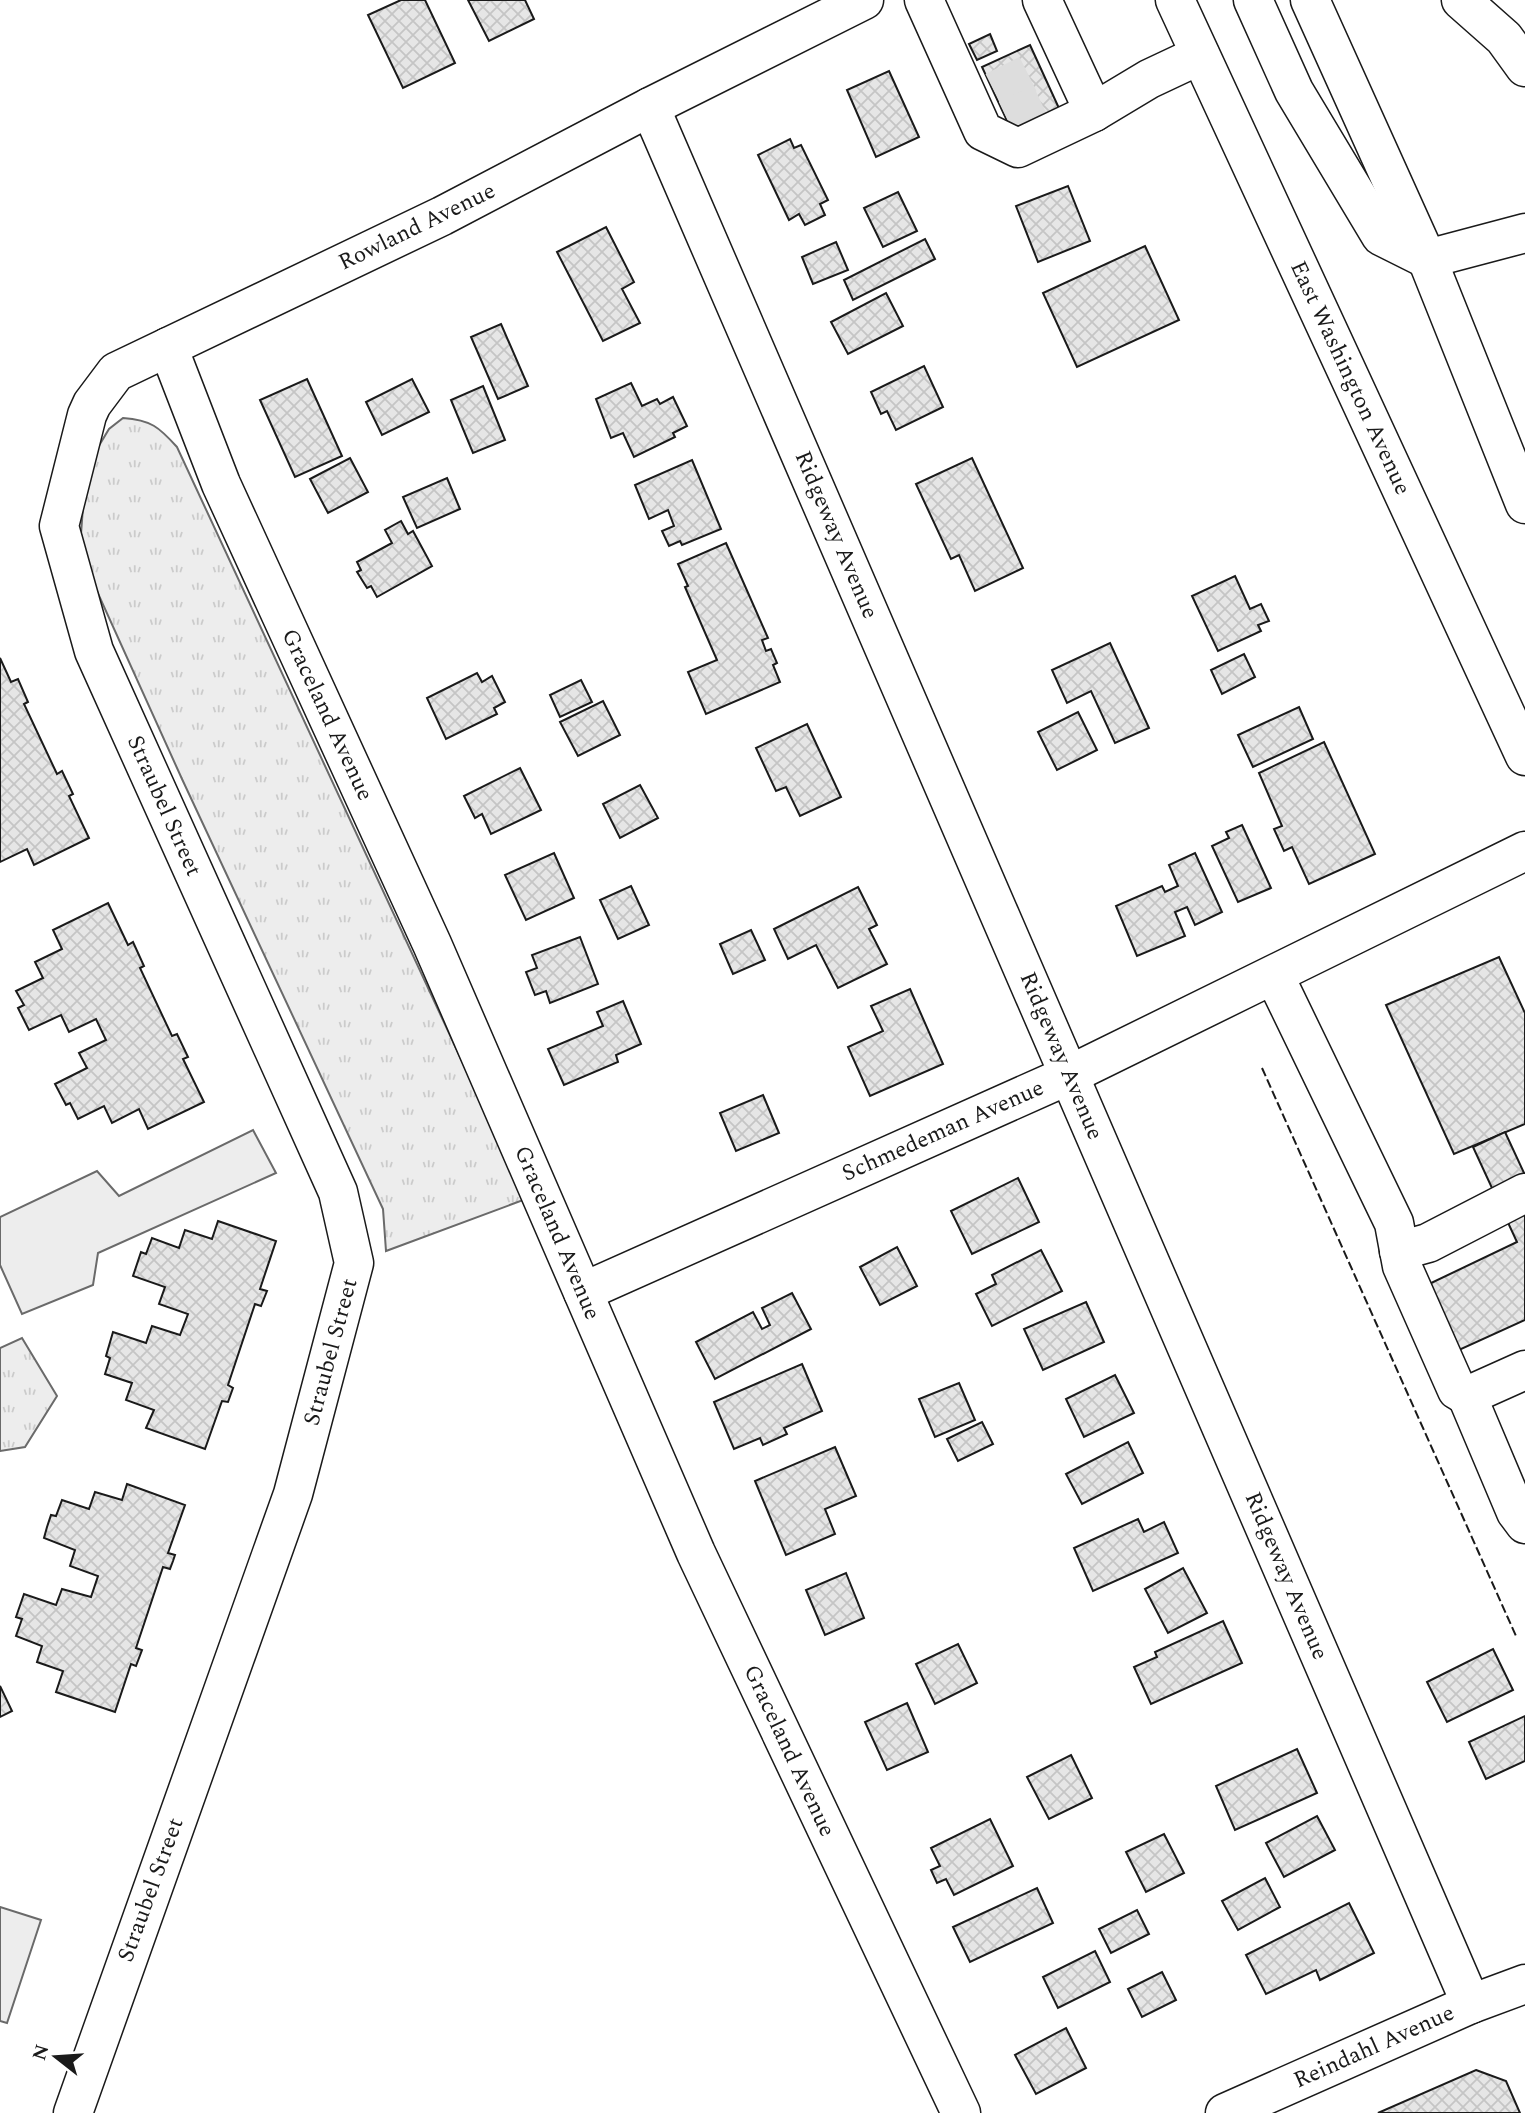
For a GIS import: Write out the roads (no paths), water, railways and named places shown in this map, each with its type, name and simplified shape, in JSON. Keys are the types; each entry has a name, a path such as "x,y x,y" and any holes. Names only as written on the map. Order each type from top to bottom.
{"street":[{"name":"Rowland Avenue","path":"59,527 79,441 92,404 116,372 442,216 863,0"},
{"path":"924,0 988,111 1018,148 1067,83"},
{"path":"1042,0 1067,83"},
{"name":"East Washington Avenue","path":"1175,0 1525,757"},
{"path":"1253,0 1294,90 1381,236 1427,259 1525,233"},
{"path":"1461,0 1504,38 1525,67"},
{"path":"1313,2 1427,259 1525,504"},
{"path":"1067,83 1149,79 1200,55"},
{"name":"Ridgeway Avenue","path":"650,107 1471,2004"},
{"name":"Graceland Avenue","path":"168,347 221,484 432,944 696,1553 961,2113"},
{"name":"Straubel Street","path":"59,527 94,651 338,1192 354,1263 293,1494 73,2113"},
{"name":"Schmedeman Avenue","path":"583,1292 1069,1075 1525,851"},
{"path":"1274,975 1394,1223 1402,1266 1457,1390 1467,1396 1511,1476 1516,1512 1525,1524"},
{"path":"1399,1251 1428,1243 1525,1193"},
{"path":"1467,1396 1525,1370"},
{"name":"Reindahl Avenue","path":"1225,2113 1471,2004 1525,1984"}],"tunnel":[{"path":"994,91 1040,68"},
{"path":"1007,119 1053,97"}]}
